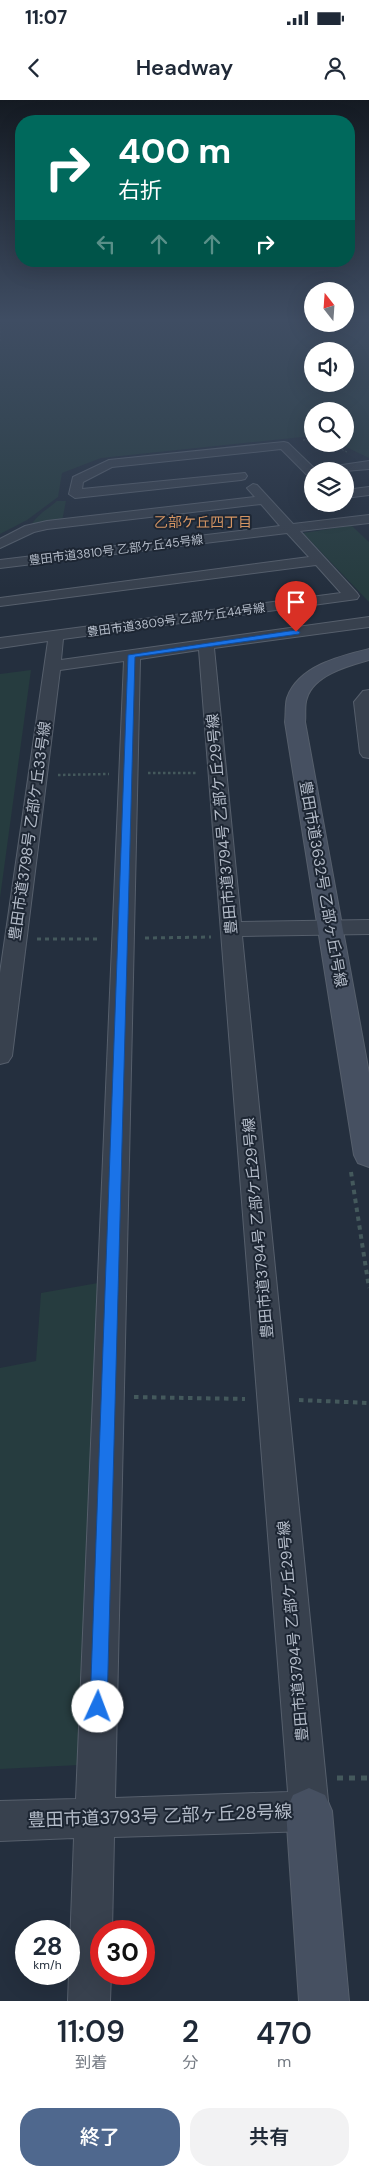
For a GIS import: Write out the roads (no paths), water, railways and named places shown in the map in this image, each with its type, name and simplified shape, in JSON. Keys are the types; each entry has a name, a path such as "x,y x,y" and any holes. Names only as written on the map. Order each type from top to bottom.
{"street":[{"path":"241,476 74,494 77,480 109,464 284,445 304,463"},
{"path":"219,452 320,560"},
{"path":"354,467 369,465"},
{"path":"354,493 369,491"},
{"name":"豊田市道3810号 乙部ケ丘45号線","path":"0,544 30,529 46,525 264,500"},
{"path":"353,512 366,523"},
{"name":"豊田市道3810号 乙部ケ丘45号線","path":"0,564 291,529 366,523"},
{"path":"0,602 320,560"},
{"name":"豊田市道3809号 乙部ケ丘44号線","path":"0,643 352,596 320,560"},
{"path":"52,666 369,622"},
{"name":"豊田市道3798号 乙部ケ丘33号線","path":"0,1056 5,975 16,939 56,636"},
{"name":"豊田市道3794号 乙部ケ丘29号線","path":"206,645 309,1811"},
{"name":"豊田市道3632号 乙部ヶ丘1号線","path":"369,654 339,662 311,680 297,698 295,722 369,1155"},
{"path":"89,2001 132,655"},
{"path":"369,695 362,702 369,753"},
{"path":"231,932 369,927"},
{"name":"豊田市道3793号 乙部ヶ丘28号線","path":"0,1821 309,1811 324,2001"}],"district":[{"name":"乙部ケ丘四丁目","path":"203,522"}]}
